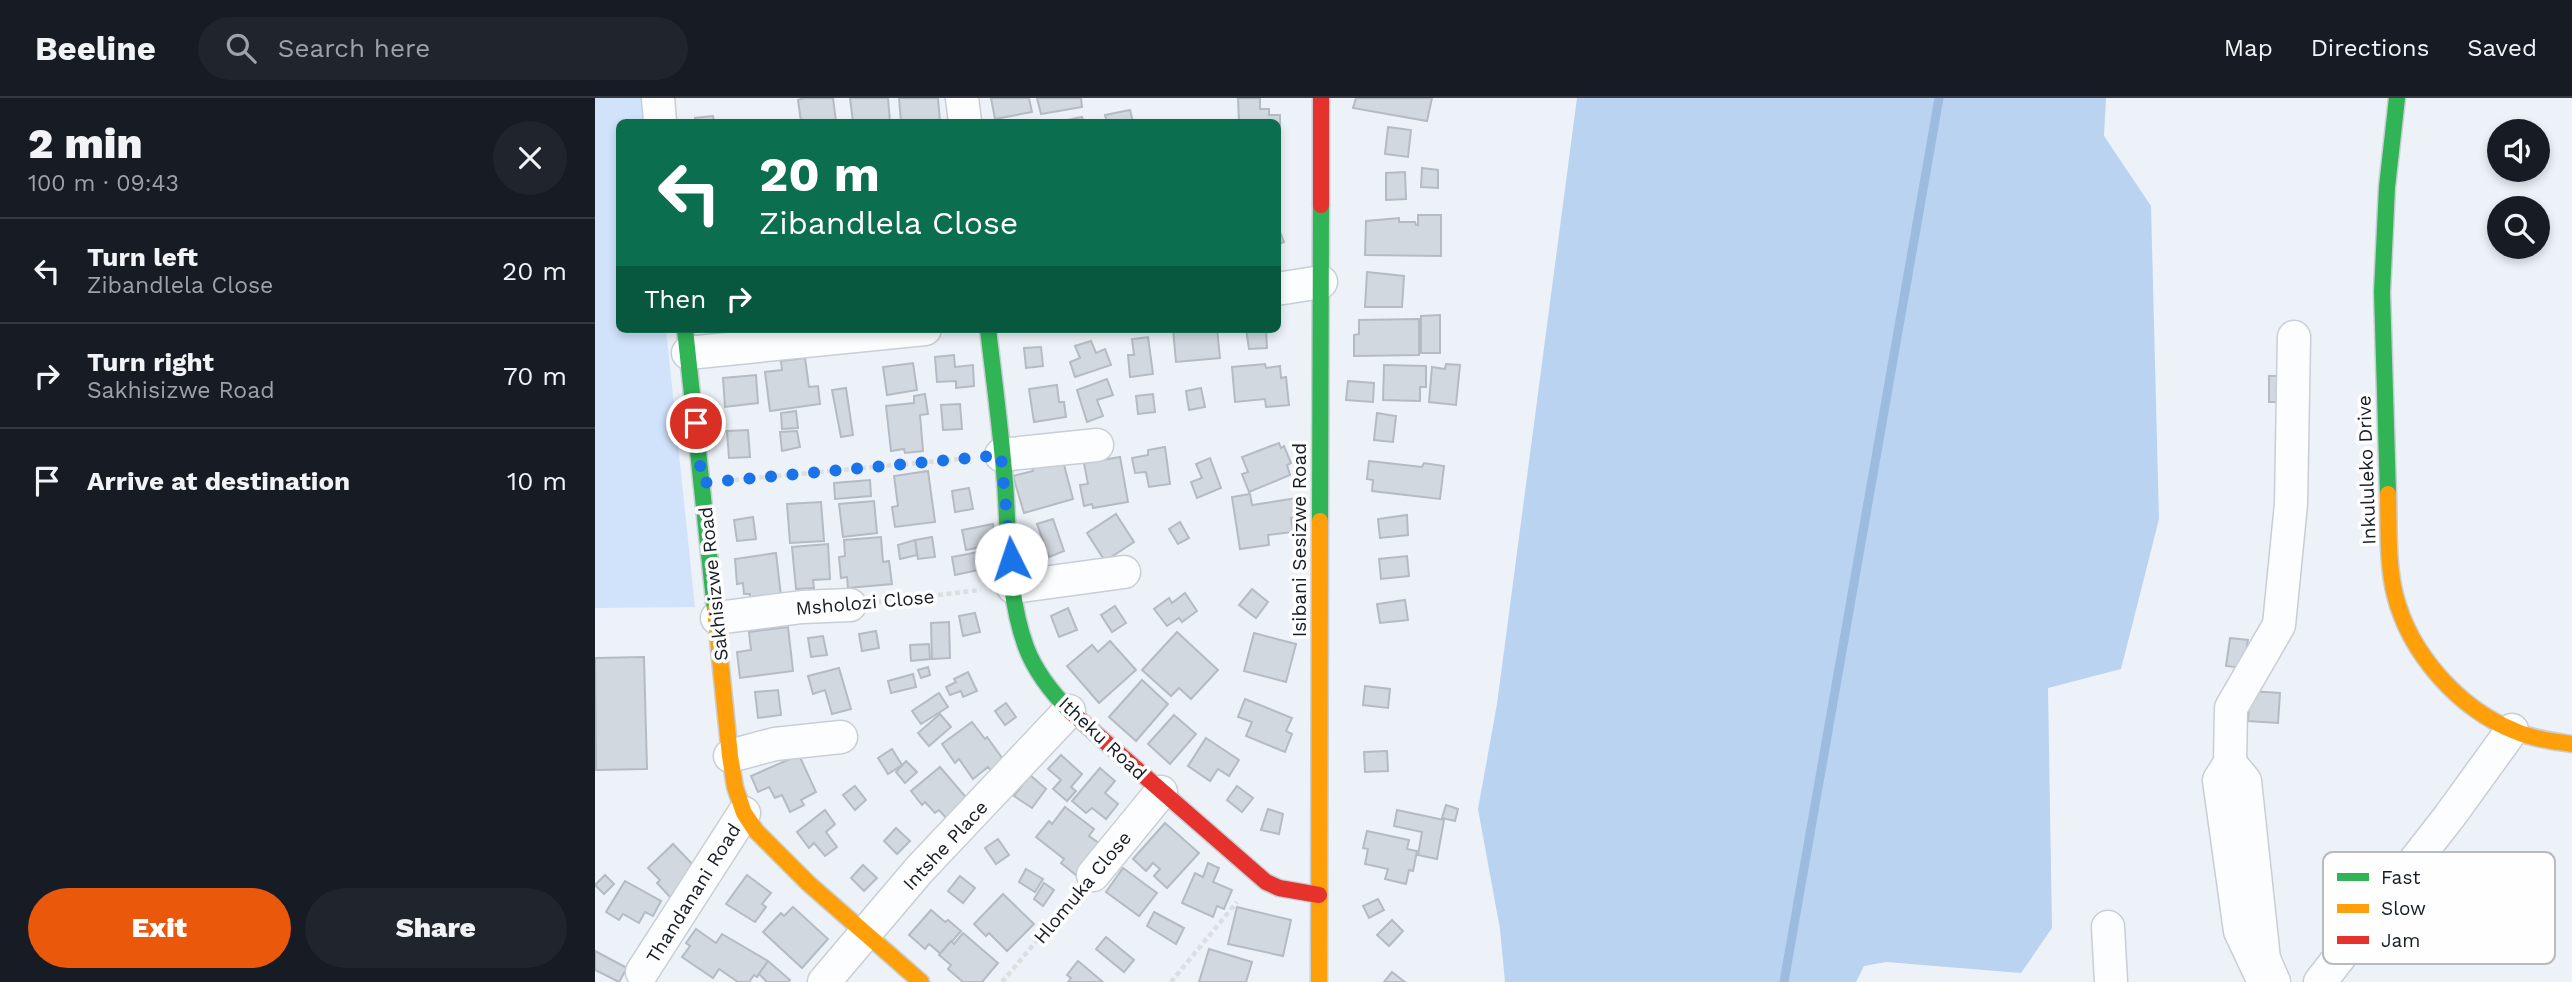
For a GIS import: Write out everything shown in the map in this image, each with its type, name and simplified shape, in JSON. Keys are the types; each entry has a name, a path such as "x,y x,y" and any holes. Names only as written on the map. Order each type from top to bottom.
{"street":[{"path":"658,98 660,119"},
{"path":"962,98 965,119"},
{"name":"Isibani Sesizwe Road","path":"1319,982 1321,98"},
{"name":"Inkululeko Drive","path":"2397,98 2387,187 2382,292 2392,580 2398,607 2411,635 2430,665 2454,691 2473,706 2512,730 2572,744"},
{"path":"1281,288 1321,282"},
{"path":"687,341 846,333"},
{"name":"Itheku Road","path":"988,333 1013,587 1023,639 1030,656 1050,688 1069,711 1266,882 1288,891 1319,894"},
{"path":"2264,982 2240,931 2219,780 2230,764 2231,708 2279,625 2291,504 2294,337"},
{"name":"Sakhisizwe Road","path":"687,341 730,757 735,787 744,813 757,831 809,884 921,982"},
{"path":"1001,455 1097,445"},
{"path":"1013,587 1125,572"},
{"name":"Msholozi Close","path":"717,618 802,607 850,605"},
{"name":"Intshe Place","path":"824,982 919,870 1069,711"},
{"path":"2423,852 2512,730"},
{"path":"730,757 775,744 841,737"},
{"path":"2230,764 2245,781 2264,959 2274,982"},
{"name":"Hlomuka Close","path":"1093,875 1161,792"},
{"name":"Thandanani Road","path":"642,972 744,813"},
{"path":"2108,927 2111,982"},
{"path":"2327,980 2339,964"}],"path":[{"path":"702,483 1001,455"},
{"name":"Msholozi Close","path":"850,605 1013,587"},
{"name":"Hlomuka Close","path":"1002,982 1093,875"},
{"path":"1171,982 1231,906 1266,882"}],"shaded area":[{"path":"595,98 641,98 644,119 616,119 616,333 666,333 695,607 595,608"},
{"path":"1577,98 2106,98 2104,136 2151,206 2159,519 2121,669 2048,688 2052,928 2021,973 1886,962 1864,966 1856,982 1505,982 1500,929 1478,809 1497,704"}],"building":[{"path":"833,98 836,119 801,119 798,100"},
{"path":"850,98 888,98 890,119 853,119"},
{"path":"899,98 938,98 940,119 901,119"},
{"path":"991,98 1029,98 1032,112 995,119"},
{"path":"1037,98 1081,98 1082,107 1041,114"},
{"path":"1238,98 1260,98 1260,109 1269,109 1269,115 1280,115 1280,119 1239,119"},
{"path":"1356,98 1432,98 1427,121 1353,108"},
{"path":"1130,110 1132,119 1106,119 1105,115"},
{"path":"713,116 714,119 695,119"},
{"path":"1388,127 1411,130 1408,157 1385,154"},
{"path":"1422,168 1438,170 1438,188 1421,187"},
{"path":"1405,172 1406,199 1386,200 1386,173"},
{"path":"1418,215 1441,215 1441,256 1365,255 1366,221 1399,218 1399,222 1415,222 1418,225"},
{"path":"1367,272 1404,276 1402,307 1365,307"},
{"path":"1440,315 1440,353 1421,353 1421,316"},
{"path":"1419,319 1419,355 1354,356 1354,335 1359,334 1359,320"},
{"path":"1173,333 1217,333 1220,358 1176,362"},
{"path":"1247,333 1266,333 1267,348 1249,349"},
{"path":"1148,337 1153,374 1130,377 1128,355 1134,355 1132,339"},
{"path":"1091,341 1096,353 1105,349 1111,365 1075,377 1070,362 1080,358 1075,346"},
{"path":"1041,347 1043,366 1026,368 1024,348"},
{"path":"954,355 955,367 973,365 974,386 956,388 956,381 937,382 935,357"},
{"path":"805,358 809,387 818,386 820,404 770,411 765,372 782,370 781,361"},
{"path":"913,363 917,390 887,395 883,367"},
{"path":"1265,364 1266,368 1280,366 1281,378 1286,377 1289,405 1266,407 1265,399 1235,402 1232,367"},
{"path":"1446,364 1460,365 1456,405 1429,402 1432,367 1445,369"},
{"path":"1384,365 1426,366 1426,387 1420,387 1420,401 1383,400"},
{"path":"756,375 758,403 725,407 723,378"},
{"path":"2269,376 2278,376 2277,402 2269,402"},
{"path":"1107,379 1113,395 1097,400 1103,416 1087,422 1077,390"},
{"path":"1348,381 1374,383 1373,402 1346,400"},
{"path":"1057,385 1059,402 1064,402 1066,417 1034,422 1029,389"},
{"path":"846,388 853,435 841,437 832,390"},
{"path":"1201,388 1205,407 1189,410 1186,391"},
{"path":"925,394 928,414 920,415 923,451 891,451 886,406 914,403 914,396"},
{"path":"1153,394 1155,412 1138,414 1136,396"},
{"path":"960,404 962,429 943,430 941,405"},
{"path":"796,411 798,428 782,429 781,413"},
{"path":"1377,413 1396,416 1393,442 1374,440"},
{"path":"748,430 750,457 729,458 727,431"},
{"path":"797,431 800,447 782,451 780,432"},
{"path":"1279,443 1281,448 1284,446 1291,463 1287,465 1290,475 1249,492 1242,474 1248,472 1242,457"},
{"path":"1165,447 1170,484 1149,487 1146,472 1135,473 1132,458 1148,455 1148,450"},
{"path":"1062,457 1073,499 1024,513 1013,476 1033,471 1032,466"},
{"path":"1120,457 1128,502 1093,508 1092,504 1084,506 1080,485 1088,484 1084,463"},
{"path":"1210,458 1221,488 1197,498 1191,482 1202,478 1196,464"},
{"path":"1369,461 1422,467 1424,463 1444,466 1440,499 1372,491 1373,480 1367,479"},
{"path":"928,471 935,522 895,527 892,507 898,506 894,476"},
{"path":"870,480 871,496 835,499 834,483"},
{"path":"969,488 973,509 955,512 952,491"},
{"path":"1250,494 1252,505 1297,498 1300,516 1291,518 1293,532 1268,535 1269,545 1240,549 1232,497"},
{"path":"874,501 877,533 843,537 839,504"},
{"path":"821,502 824,541 790,543 787,504"},
{"path":"1116,514 1134,542 1105,561 1087,533"},
{"path":"1407,515 1408,535 1380,538 1378,519"},
{"path":"753,517 756,539 737,541 734,520"},
{"path":"1053,519 1064,551 1049,557 1037,524"},
{"path":"1180,522 1189,538 1178,544 1169,529"},
{"path":"993,524 996,544 966,550 962,530"},
{"path":"881,537 883,562 889,561 892,584 848,588 847,577 841,578 839,557 845,556 844,540"},
{"path":"932,537 935,557 918,559 915,540"},
{"path":"915,540 917,555 900,559 898,545"},
{"path":"828,544 830,579 813,580 814,588 796,589 792,547"},
{"path":"989,550 992,567 955,575 952,557"},
{"path":"776,553 781,596 750,600 750,594 744,594 743,583 737,584 735,559"},
{"path":"1407,556 1409,576 1381,579 1379,559"},
{"path":"1252,589 1268,602 1256,618 1239,605"},
{"path":"1185,593 1197,611 1182,622 1179,618 1167,626 1154,609 1169,598 1172,603"},
{"path":"1405,600 1408,620 1380,623 1377,604"},
{"path":"1115,606 1126,623 1112,632 1101,615"},
{"path":"1068,608 1077,630 1059,637 1051,616"},
{"path":"975,613 980,632 963,636 959,616"},
{"path":"949,622 950,658 932,659 931,623"},
{"path":"788,627 793,671 740,678 737,652 751,650 749,632"},
{"path":"876,631 879,648 862,651 859,634"},
{"path":"1177,632 1218,670 1191,699 1179,688 1171,696 1142,670"},
{"path":"1254,633 1296,644 1286,682 1244,671"},
{"path":"823,636 827,655 811,657 808,638"},
{"path":"2230,638 2248,640 2243,668 2226,666"},
{"path":"1110,641 1136,670 1099,703 1067,666 1092,645 1098,652"},
{"path":"929,644 930,659 911,661 910,645"},
{"path":"644,657 647,769 596,770 595,658"},
{"path":"928,667 930,675 921,678 918,670"},
{"path":"839,668 851,709 832,714 825,690 813,694 808,676"},
{"path":"968,672 977,691 963,697 961,691 950,695 946,687 956,682 954,679"},
{"path":"913,674 916,687 891,693 888,681"},
{"path":"1142,680 1168,704 1136,741 1109,717"},
{"path":"1365,686 1390,689 1388,708 1363,705"},
{"path":"778,690 781,715 758,718 755,692"},
{"path":"2250,691 2280,693 2278,723 2248,721"},
{"path":"939,693 948,707 921,724 912,711"},
{"path":"1245,699 1292,718 1286,731 1292,734 1285,752 1246,736 1252,722 1238,717"},
{"path":"1006,703 1016,717 1005,725 995,711"},
{"path":"940,714 951,727 929,746 918,733"},
{"path":"1174,715 1196,734 1170,764 1148,744"},
{"path":"972,722 1005,762 992,772 988,767 973,779 959,759 955,763 942,744"},
{"path":"1206,738 1239,760 1229,776 1218,769 1210,781 1188,766"},
{"path":"892,749 902,765 888,774 878,758"},
{"path":"1387,751 1388,771 1365,772 1364,752"},
{"path":"799,755 816,792 801,800 804,805 790,812 782,795 775,798 769,787 758,792 751,776"},
{"path":"1061,755 1082,774 1071,787 1076,791 1067,801 1053,789 1061,780 1048,769"},
{"path":"906,761 917,772 905,783 896,772"},
{"path":"940,767 970,802 948,820 939,810 935,813 925,802 922,805 911,791"},
{"path":"1100,768 1115,781 1105,793 1118,804 1106,819 1092,808 1086,813 1072,801"},
{"path":"1030,775 1046,789 1032,808 1014,796"},
{"path":"855,786 866,800 855,810 843,795"},
{"path":"1237,786 1253,798 1242,812 1227,800"},
{"path":"1446,805 1458,809 1455,821 1442,818"},
{"path":"1065,807 1094,829 1089,836 1100,844 1076,875 1061,863 1064,859 1036,837 1049,821 1052,824"},
{"path":"1268,809 1283,814 1279,834 1261,830"},
{"path":"825,810 835,824 826,832 837,847 825,856 814,843 809,848 797,832"},
{"path":"1397,810 1444,820 1437,859 1418,855 1422,832 1394,826"},
{"path":"1165,823 1199,853 1167,888 1154,876 1160,869 1153,863 1146,871 1133,859"},
{"path":"896,828 910,841 897,854 884,841"},
{"path":"1367,831 1409,840 1407,849 1417,851 1413,871 1409,870 1406,884 1385,879 1388,869 1365,864 1368,849 1363,848"},
{"path":"998,839 1009,855 996,864 985,848"},
{"path":"673,844 699,871 671,898 657,883 660,880 648,868"},
{"path":"1208,863 1219,868 1213,882 1232,890 1224,909 1217,906 1213,917 1182,903 1195,873 1203,877"},
{"path":"863,865 877,878 864,891 851,878"},
{"path":"1123,868 1157,893 1139,916 1106,892"},
{"path":"1026,869 1043,879 1035,892 1019,882"},
{"path":"605,875 614,884 604,894 595,885"},
{"path":"747,875 771,893 762,904 766,907 755,922 726,904"},
{"path":"960,876 975,888 963,903 948,891"},
{"path":"625,881 661,901 653,916 645,912 639,923 623,914 619,920 606,912"},
{"path":"1044,883 1054,890 1043,906 1034,899"},
{"path":"1003,894 1034,924 1007,951 989,933 986,936 974,924"},
{"path":"1378,899 1384,910 1369,918 1363,906"},
{"path":"793,907 828,939 802,968 763,932 781,913 784,916"},
{"path":"1237,907 1291,920 1283,956 1228,944"},
{"path":"931,910 961,931 941,954 929,944 925,949 909,935"},
{"path":"1154,912 1184,928 1176,944 1147,926"},
{"path":"1392,920 1403,931 1389,946 1377,935"},
{"path":"696,929 716,943 722,934 768,961 757,977 754,975 749,982 738,982 719,969 713,978 682,957 690,946 686,943"},
{"path":"963,933 998,963 982,982 963,982 948,969 951,965 939,955 951,941 954,944"},
{"path":"1106,937 1134,960 1124,972 1096,949"},
{"path":"1209,949 1252,962 1246,982 1199,982"},
{"path":"595,951 627,968 619,982 595,970"},
{"path":"768,961 790,980 767,982 759,974"},
{"path":"1078,961 1103,982 1068,982 1071,978 1067,975"},
{"path":"1392,972 1405,982 1384,982"}],"waterway":[{"path":"1784,982 1939,98"}],"traffic: fast":[{"path":"2388,494 2382,292 2387,187 2397,98"},
{"path":"1320,521 1321,205"},
{"path":"685,333 715,610"},
{"path":"988,333 1015,607 1034,665 1051,690 1071,712"}],"traffic: slow":[{"path":"2388,494 2392,583 2402,617 2425,658 2456,694 2494,721 2529,736 2572,744"},
{"path":"1319,982 1320,521"},
{"path":"715,610 730,756 735,787 744,813 756,831 809,884 921,982"}],"traffic: jam":[{"path":"1321,98 1321,205"},
{"path":"1071,712 1266,882 1279,888 1319,895"}],"route":[{"path":"696,423 702,483 1001,455 1011,559"}]}
